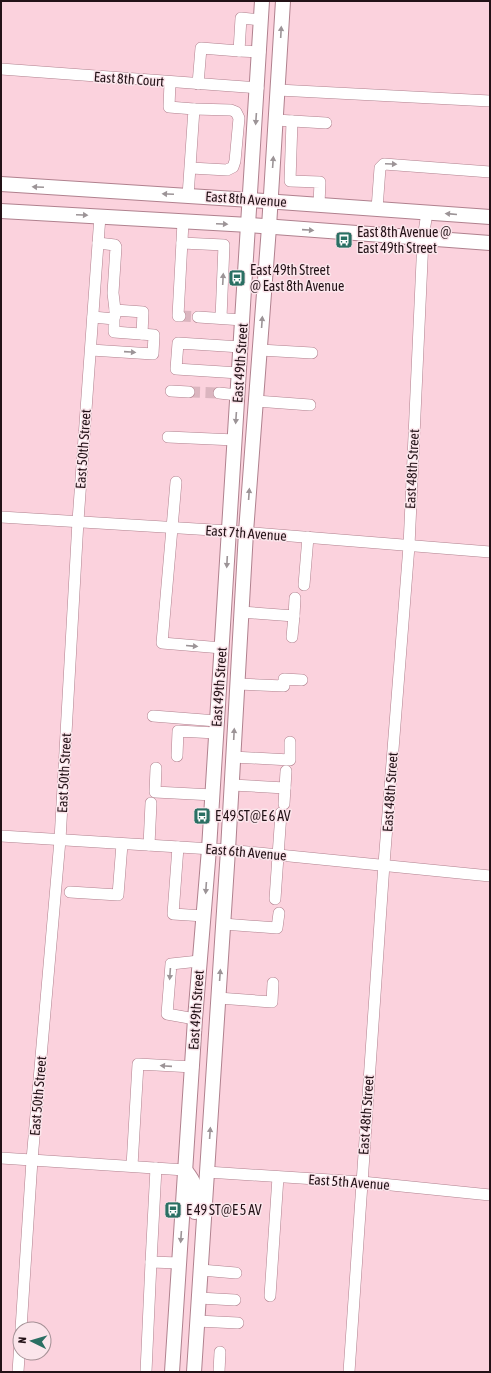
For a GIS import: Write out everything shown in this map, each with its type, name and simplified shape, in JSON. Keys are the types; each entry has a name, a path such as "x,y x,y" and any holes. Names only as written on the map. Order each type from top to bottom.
{"main road":[{"name":"East 49th Street","path":"172,1372 199,961 209,849 258,88 262,1"},
{"name":"East 49th Street","path":"194,1372 228,850 246,532 271,201 283,1"},
{"name":"East 8th Avenue","path":"1,184 319,204 490,217"},
{"name":"East 8th Avenue","path":"1,210 249,225 490,243"},
{"path":"193,1067 198,1081 194,1155 199,1164 207,1172"},
{"path":"185,1170 194,1180 196,1186 194,1239 195,1250 201,1265"}],"street":[{"path":"239,51 241,18 261,20"},
{"path":"198,84 201,48 260,52"},
{"name":"East 8th Court","path":"1,69 258,88"},
{"path":"170,82 169,107 231,110 236,112 238,118 235,161 233,167 227,170 190,168"},
{"path":"278,90 490,101"},
{"path":"188,196 194,109"},
{"path":"276,120 326,123"},
{"path":"292,121 290,181 320,182 319,204"},
{"path":"377,209 380,168 384,164 490,172"},
{"name":"East 48th Street","path":"348,1372 384,864 409,546 423,239 427,212"},
{"name":"East 50th Street","path":"22,1321 32,1160 60,840 78,521 100,216"},
{"path":"180,316 178,316 183,222"},
{"path":"91,350 153,354 154,335 114,332 116,247 115,245 98,243"},
{"path":"182,243 224,245 221,318"},
{"path":"96,271 115,272"},
{"path":"93,317 141,311 144,315 142,334"},
{"path":"198,317 243,320"},
{"path":"239,373 176,369 178,343 241,347"},
{"path":"260,350 312,353"},
{"path":"171,390 189,392"},
{"path":"219,393 238,395"},
{"path":"256,401 310,405"},
{"path":"168,437 235,440"},
{"path":"176,482 162,644 222,648"},
{"name":"East 7th Avenue","path":"1,517 246,532 490,552"},
{"path":"304,585 308,537"},
{"path":"292,637 295,598"},
{"path":"241,612 294,616"},
{"path":"237,684 284,686 284,679 302,680"},
{"path":"153,716 217,727"},
{"path":"177,756 178,731 217,727"},
{"path":"233,757 290,760 290,742"},
{"path":"156,768 155,792 212,794"},
{"path":"276,899 286,771"},
{"path":"232,785 285,788"},
{"path":"149,845 151,803"},
{"name":"East 6th Avenue","path":"1,836 228,850 384,864 490,876"},
{"path":"70,892 118,895 122,844"},
{"path":"178,847 173,914 204,916"},
{"path":"223,924 278,928 279,913"},
{"path":"195,1020 167,1014 167,1007 171,964 199,961"},
{"path":"218,998 272,1002 273,983"},
{"path":"132,1166 138,1064 193,1067"},
{"path":"1,1158 185,1170"},
{"path":"146,1372 156,1168"},
{"name":"East 5th Avenue","path":"207,1172 362,1182 490,1195"},
{"path":"270,1296 278,1177"},
{"path":"151,1262 180,1263"},
{"path":"201,1265 236,1273"},
{"path":"199,1298 235,1300"},
{"path":"197,1321 238,1323"},
{"path":"219,1372 220,1352"},
{"path":"18,1372 19,1361"}],"tunnel":[{"path":"180,316 198,317"},
{"path":"189,392 219,393"}],"place":[{"name":"East 8th Avenue @ East 49th Street","path":"344,240"},
{"name":"East 49th Street @ East 8th Avenue","path":"237,278"},
{"name":"E 49 ST@E 6 AV","path":"202,816"},
{"name":"E 49 ST@E 5 AV","path":"173,1210"}]}
